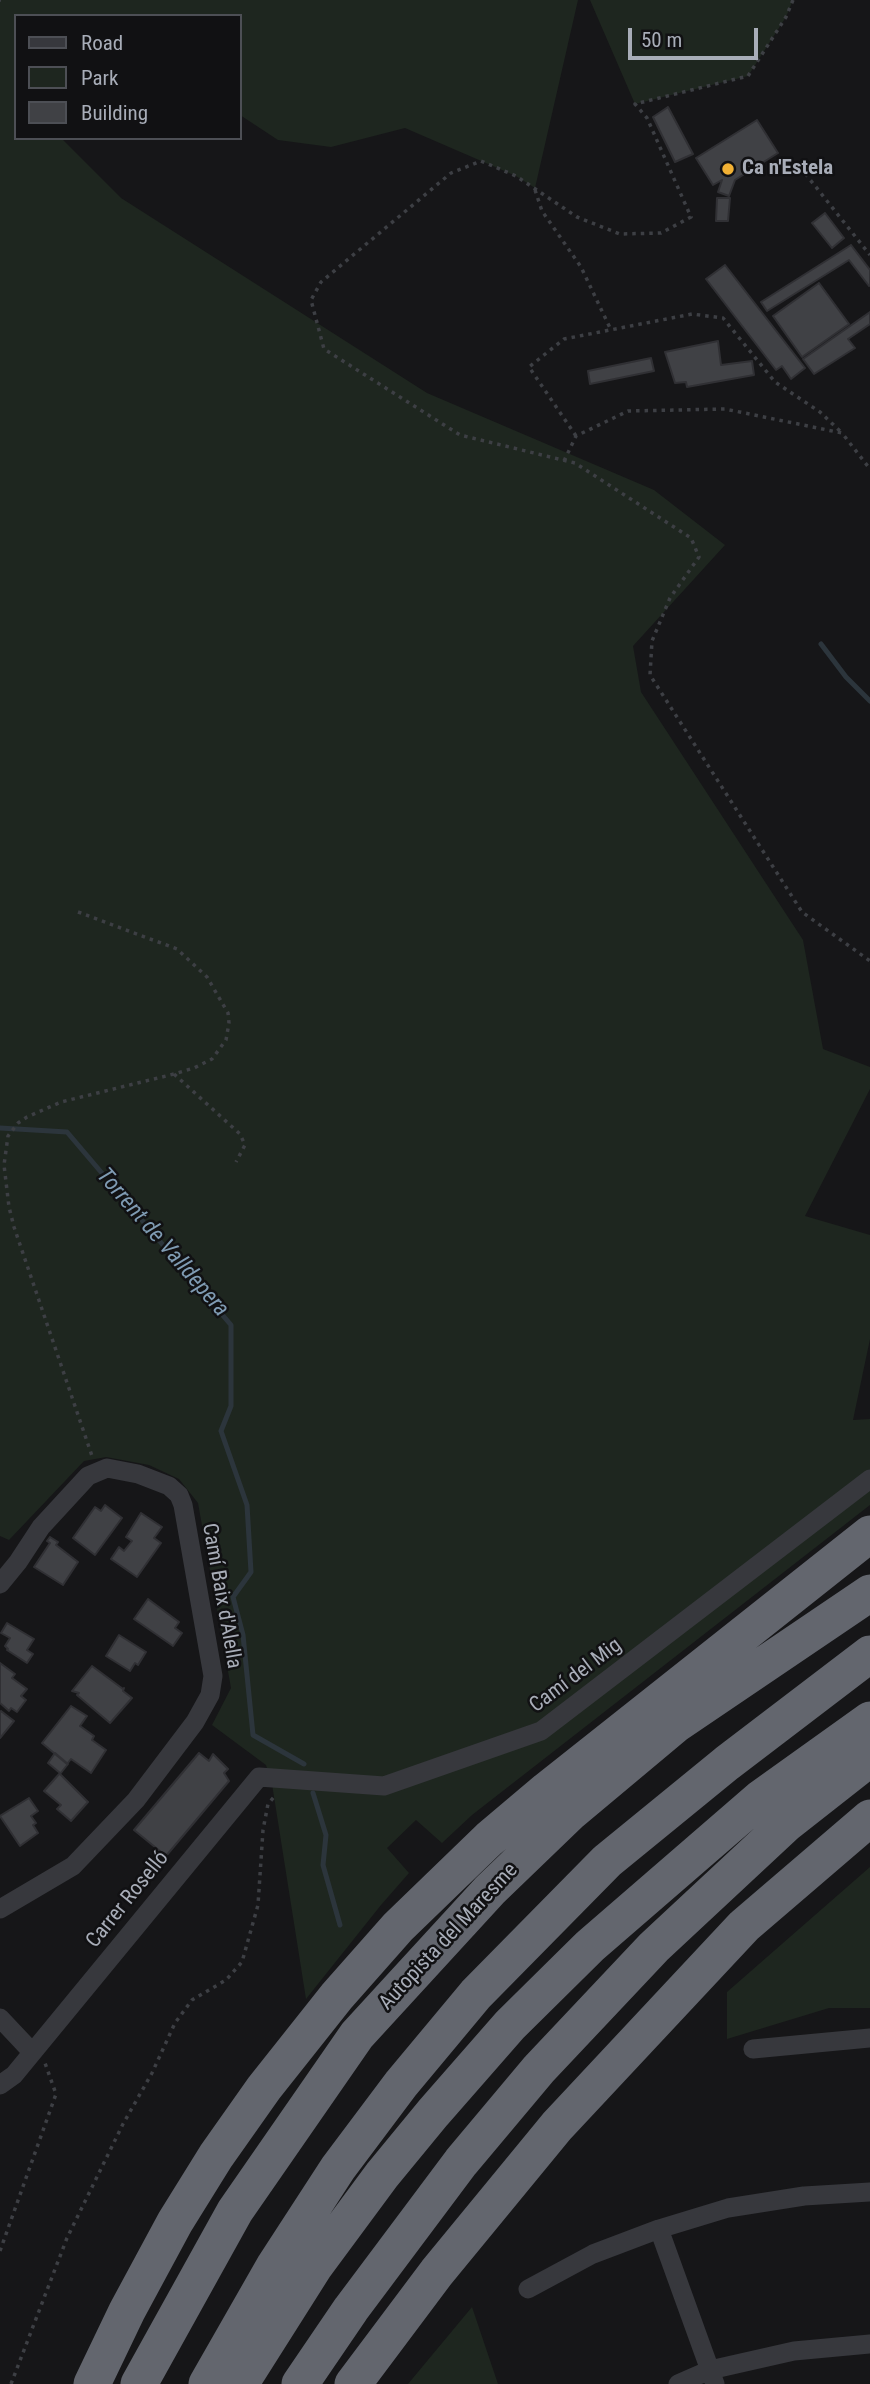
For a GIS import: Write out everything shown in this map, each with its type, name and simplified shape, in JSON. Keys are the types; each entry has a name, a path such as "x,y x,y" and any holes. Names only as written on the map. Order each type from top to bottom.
{"highway":[{"path":"92,2384 127,2311 175,2222 216,2156 264,2088 337,1996 398,1927 489,1839 547,1790 870,1534"},
{"name":"Autopista del Maresme","path":"139,2384 235,2211 357,2035 490,1890 562,1821 675,1725 870,1593"},
{"path":"207,2384 275,2265 338,2168 401,2084 476,1994 607,1861 727,1763 870,1654"},
{"path":"547,1790 718,1694"},
{"path":"240,2384 314,2267 382,2175 510,2025 590,1946 761,1798 870,1720"},
{"path":"300,2384 351,2309 461,2162 539,2069 654,1947 786,1824 870,1758"},
{"path":"353,2384 437,2272 557,2126 744,1926 870,1818"},
{"path":"376,2384 520,2171"}],"street":[{"name":"Camí Baix d'Alella","path":"0,1909 73,1866 136,1800 178,1747 195,1722 213,1686 183,1505 179,1495 169,1486 138,1474 107,1468 97,1471"},
{"path":"0,1584 41,1527 88,1476 97,1471"},
{"name":"Camí del Mig","path":"259,1777 384,1786 541,1731 870,1479"},
{"name":"Carrer Roselló","path":"0,2085 14,2075 259,1777"},
{"path":"0,2018 35,2048"},
{"path":"753,2049 870,2038"},
{"path":"528,2290 593,2255 659,2229 728,2208 804,2196 870,2192"},
{"path":"659,2229 713,2377"},
{"path":"678,2384 713,2377 794,2351 870,2344"}],"path":[{"path":"793,0 786,17 748,76 635,104 647,118 691,217 661,233 620,234 577,217 516,176 481,161 451,173 321,282 311,300 324,349 460,435 575,463 691,538 699,557 670,598 652,641 650,676 802,912 870,961"},
{"path":"800,167 870,255"},
{"path":"534,188 542,211 581,267 611,330"},
{"path":"576,436 529,367 564,339 692,314 723,318 775,382 820,412 842,433 870,469"},
{"path":"564,461 576,436 628,411 724,409 842,433"},
{"path":"78,912 177,949 207,977 228,1013 229,1023 226,1040 212,1059 174,1074 61,1102 18,1123 6,1143 5,1180 14,1227 97,1471"},
{"path":"174,1074 240,1134 245,1145 236,1162"},
{"path":"11,2384 67,2238 175,2023 192,2000 226,1980 242,1962 258,1905 263,1830 268,1804 288,1779"},
{"path":"0,2251 56,2094 35,2048"}],"green space":[{"path":"0,0 578,0 535,188 516,176 405,128 331,147 278,140 242,116 242,14 14,14 14,140 63,140 121,198 427,393 654,490 725,545 633,646 641,692 803,940 823,1049 870,1067 870,1089 805,1216 870,1235 870,1339 853,1420 870,1419 870,1505 472,1815 442,1843 416,1820 387,1848 409,1873 306,1999 272,1784 266,1765 212,1725 231,1688 198,1503 179,1479 149,1465 106,1457 84,1461 9,1540 0,1536"},
{"path":"590,0 793,0 786,17 748,76 635,104"},
{"path":"870,1867 870,2008 829,2008 727,2039 727,1992"},
{"path":"472,2307 498,2384 408,2384"}],"building":[{"path":"668,107 693,154 675,162 653,117"},
{"name":"Ca n'Estela","path":"757,120 778,153 735,180 729,196 718,192 722,180 713,185 696,158"},
{"path":"717,198 730,198 728,221 716,221"},
{"path":"825,213 844,238 832,248 812,223"},
{"path":"851,245 870,270 869,286 849,260 767,311 761,302"},
{"path":"725,265 805,368 791,379 782,366 776,370 706,279"},
{"path":"819,283 849,324 802,357 773,316"},
{"path":"870,312 870,324 848,339 855,348 814,374 803,359"},
{"path":"718,341 721,365 752,361 754,375 687,387 686,382 675,383 665,352"},
{"path":"651,358 654,371 590,384 588,371"},
{"path":"105,1505 122,1518 95,1555 73,1538 95,1507 101,1511"},
{"path":"141,1513 162,1527 154,1538 161,1543 137,1577 111,1559 119,1547 124,1551 132,1541 126,1537"},
{"path":"50,1537 78,1562 63,1585 34,1567 50,1543 47,1541"},
{"path":"148,1599 179,1622 175,1628 182,1633 173,1646 134,1619"},
{"path":"7,1623 34,1639 27,1650 33,1654 27,1663 5,1646 10,1638 1,1633"},
{"path":"119,1635 146,1652 138,1665 135,1663 130,1671 106,1656"},
{"path":"0,1663 15,1674 12,1678 27,1689 21,1696 26,1700 17,1712 11,1708 9,1711 0,1703"},
{"path":"92,1666 124,1688 123,1691 132,1698 110,1723 77,1695 79,1693 72,1691"},
{"path":"71,1706 87,1716 80,1726 94,1736 92,1740 106,1750 91,1773 71,1759 67,1764 42,1743"},
{"path":"1,1711 14,1721 0,1738 0,1713"},
{"path":"55,1753 68,1764 60,1774 88,1802 71,1821 57,1809 61,1805 44,1791 60,1773 48,1763"},
{"path":"199,1753 209,1761 213,1754 228,1769 224,1773 229,1781 166,1856 134,1830"},
{"path":"29,1798 38,1811 31,1816 38,1833 20,1846 0,1816"}],"waterway":[{"path":"821,644 846,677 870,701"},
{"name":"Torrent de Valldepera","path":"0,1128 67,1132 231,1325 231,1406 221,1431 247,1505 251,1572 233,1597 243,1635 253,1735 304,1764"},
{"name":"Torrent de Valldepera","path":"313,1793 326,1835 323,1865 340,1925"}],"place":[{"name":"Ca n'Estela","path":"728,169"}]}
